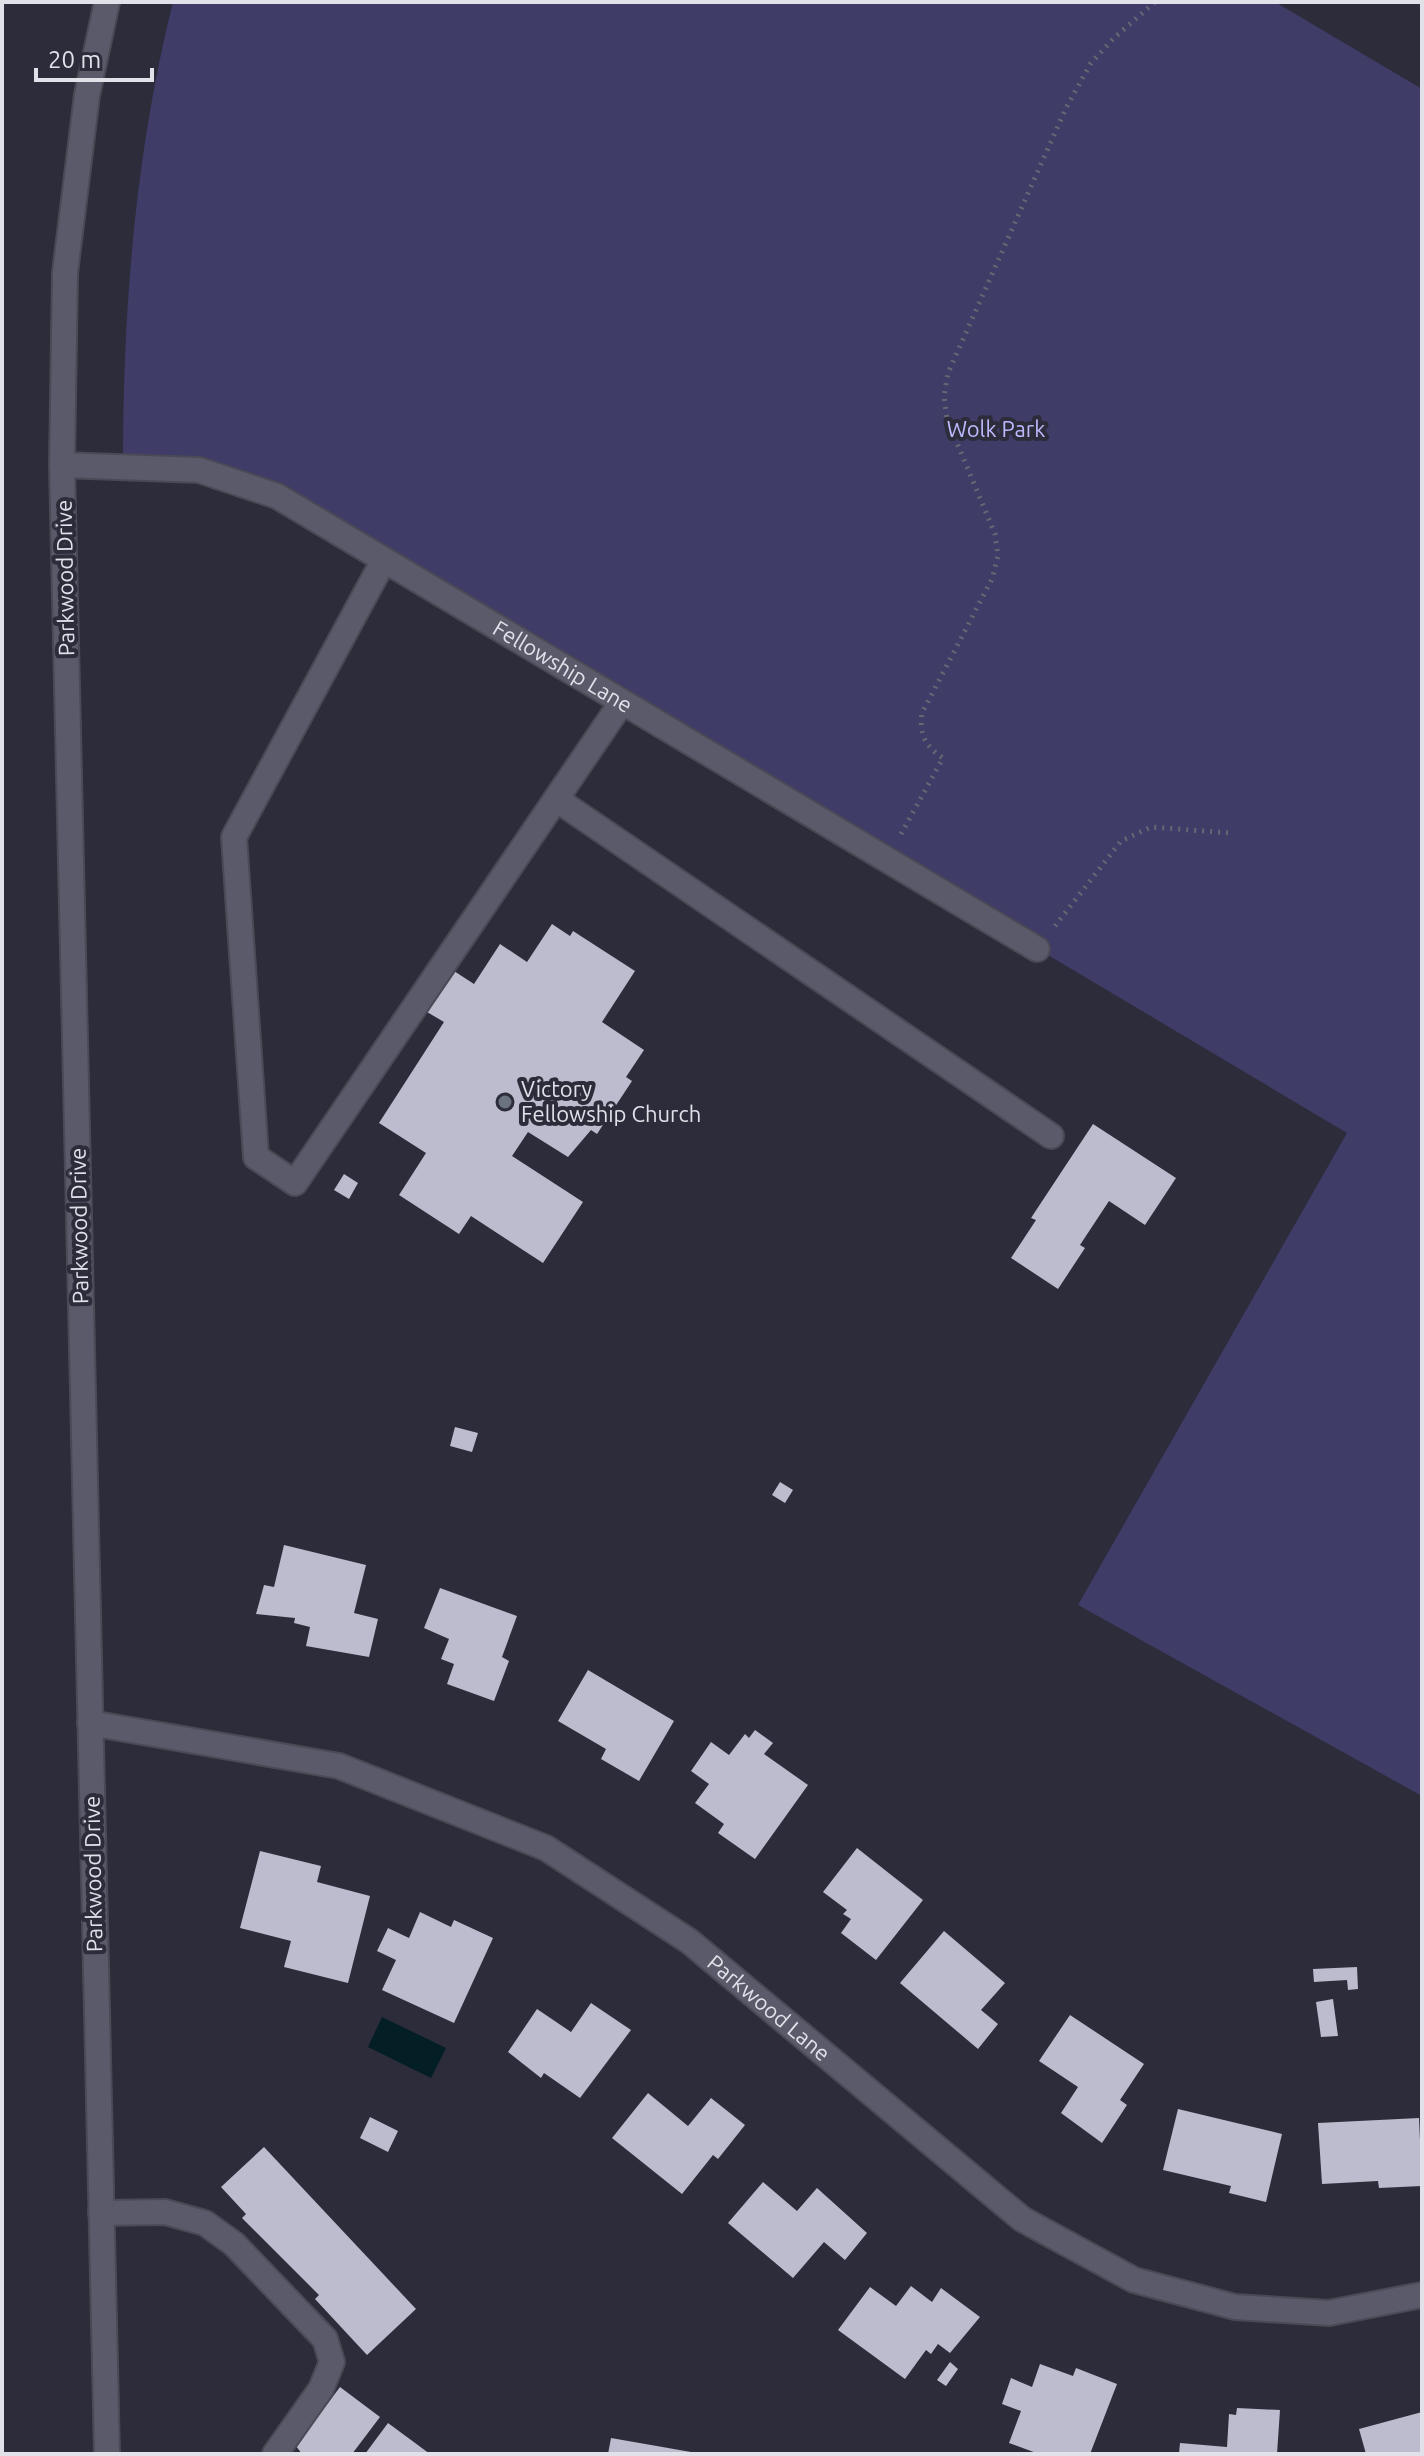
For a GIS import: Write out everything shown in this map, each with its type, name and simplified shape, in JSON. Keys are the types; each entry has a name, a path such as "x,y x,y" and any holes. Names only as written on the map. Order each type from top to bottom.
{"street":[{"name":"Parkwood Drive","path":"107,2 87,95 65,273 62,465 107,2454"},
{"name":"Fellowship Lane","path":"62,465 199,470 277,496 1037,949"},
{"path":"384,560 234,837 256,1157 295,1183 622,702"},
{"path":"556,799 1051,1136"},
{"name":"Parkwood Lane","path":"90,1723 339,1766 546,1848 689,1941 1022,2219 1134,2280 1235,2307 1329,2313 1422,2295"},
{"path":"101,2213 165,2212 205,2223 234,2244 325,2339 332,2362 321,2389 275,2454"}],"path":[{"path":"887,859 943,758 930,749 919,730 922,713 992,579 998,556 995,534 947,419 944,396 948,373 1066,108 1091,63 1155,2"},
{"path":"1037,949 1121,841 1151,827 1231,833"}],"green space":[{"name":"Wolk Park","path":"173,2 1275,2 1422,89 1422,1796 1078,1605 1347,1133 277,496 123,465 125,348 140,174"}],"shaded area":[{"path":"382,2017 446,2048 431,2078 368,2047"}],"building":[{"name":"Victory Fellowship Church","path":"552,924 570,936 573,931 635,971 602,1022 644,1050 626,1077 632,1081 597,1134 591,1130 568,1157 528,1132 512,1156 583,1202 543,1263 471,1216 459,1234 399,1195 426,1153 379,1123 444,1022 427,1012 454,971 474,984 500,944 527,962"},
{"path":"1093,1124 1176,1178 1145,1225 1109,1201 1080,1245 1085,1248 1058,1289 1011,1258 1036,1220 1031,1218"},
{"path":"344,1174 358,1183 349,1199 334,1190"},
{"path":"455,1427 478,1433 472,1452 450,1446"},
{"path":"780,1482 793,1490 785,1503 772,1495"},
{"path":"284,1545 366,1565 354,1613 378,1619 369,1657 306,1646 310,1627 294,1623 295,1618 256,1614 264,1585 274,1587"},
{"path":"440,1588 517,1616 502,1657 509,1661 494,1701 447,1684 454,1664 441,1659 449,1639 424,1628"},
{"path":"588,1670 674,1721 639,1781 601,1759 606,1749 558,1721"},
{"path":"755,1730 773,1743 764,1754 808,1785 755,1859 718,1833 724,1824 695,1803 709,1784 691,1771 711,1742 729,1755 745,1734 749,1738"},
{"path":"857,1848 923,1900 876,1960 841,1933 851,1919 843,1914 847,1910 823,1892"},
{"path":"260,1851 321,1866 317,1882 370,1896 348,1983 284,1967 291,1941 240,1928"},
{"path":"420,1912 451,1927 454,1920 493,1938 454,2023 382,1990 396,1960 377,1951 388,1928 409,1938"},
{"path":"944,1931 1005,1983 981,2010 998,2024 978,2049 900,1983"},
{"path":"1357,1967 1358,1989 1348,1990 1347,1980 1314,1982 1313,1969"},
{"path":"1333,1999 1338,2036 1321,2037 1316,2002"},
{"path":"591,2003 631,2030 580,2098 544,2073 541,2078 508,2052 537,2009 571,2032"},
{"path":"1070,2015 1144,2064 1120,2100 1127,2105 1102,2143 1061,2113 1078,2087 1039,2061"},
{"path":"648,2093 688,2126 711,2098 745,2125 718,2159 713,2155 682,2194 612,2138"},
{"path":"1178,2109 1282,2134 1266,2202 1229,2193 1231,2186 1163,2170"},
{"path":"370,2117 398,2131 388,2152 360,2138"},
{"path":"1419,2118 1422,2186 1379,2188 1378,2181 1322,2184 1318,2123"},
{"path":"264,2147 416,2309 367,2355 315,2299 319,2295 242,2218 246,2214 221,2187"},
{"path":"763,2182 797,2211 817,2188 867,2233 845,2260 824,2242 793,2278 728,2223"},
{"path":"911,2286 932,2302 941,2288 980,2317 950,2353 938,2344 931,2354 926,2350 905,2379 838,2330 870,2287 896,2306"},
{"path":"950,2362 958,2369 946,2386 937,2380"},
{"path":"1040,2364 1073,2376 1076,2368 1117,2384 1090,2454 1039,2454 1009,2443 1021,2411 1002,2404 1011,2378 1032,2387"},
{"path":"340,2387 380,2417 352,2454 302,2454 296,2446"},
{"path":"1237,2408 1280,2410 1277,2454 1179,2454 1180,2443 1227,2447 1229,2414 1236,2415"},
{"path":"1422,2412 1422,2454 1366,2454 1359,2429"},
{"path":"388,2423 430,2454 365,2454"},
{"path":"611,2438 691,2452 608,2454"}],"place":[{"name":"Victory Fellowship Church","path":"505,1102"}]}
